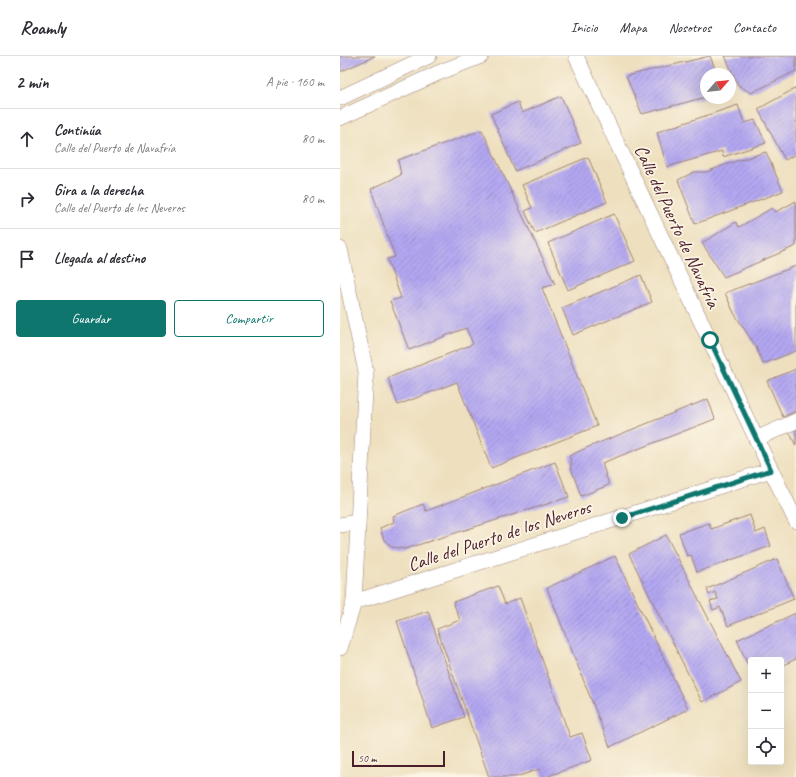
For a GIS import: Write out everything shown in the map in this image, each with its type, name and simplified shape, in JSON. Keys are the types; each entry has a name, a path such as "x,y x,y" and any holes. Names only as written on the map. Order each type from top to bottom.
{"street":[{"path":"340,98 429,56"},
{"path":"340,118 438,73 481,56"},
{"name":"Calle del Puerto de Navafría","path":"576,56 796,521"},
{"path":"340,249 366,372 354,602 343,628 340,648"},
{"path":"756,439 796,421"},
{"name":"Calle del Puerto de los Neveros","path":"354,602 771,470"},
{"path":"340,525 358,522"}],"building":[{"path":"340,56 375,56 340,72"},
{"path":"710,56 715,68 700,68 700,99 642,114 626,76"},
{"path":"725,56 796,56 796,71 751,93 738,85 736,81 736,68 730,68"},
{"path":"796,88 796,154 785,160 758,109"},
{"path":"561,96 581,143 515,171 491,114 518,102 522,113"},
{"path":"738,105 744,123 755,120 766,143 723,157 722,151 667,167 657,132"},
{"path":"482,130 555,284 542,288 597,426 491,468 457,382 398,405 388,378 473,344 466,328 409,350 390,301 401,298 387,259 395,257 371,189 401,175 398,160"},
{"path":"766,152 783,191 695,224 678,180 694,172 706,172"},
{"path":"588,157 607,202 535,233 525,211 532,208 522,185"},
{"path":"796,201 796,246 724,277 702,243 736,222 739,227 772,208 776,212"},
{"path":"614,214 635,261 568,290 548,243"},
{"path":"796,266 796,351 763,364 756,347 734,313 725,293"},
{"path":"641,275 652,302 573,335 562,308"},
{"path":"796,369 796,411 783,417 767,381"},
{"path":"708,399 715,419 602,463 609,485 581,496 570,465 572,464 569,456"},
{"path":"796,428 796,446 789,431"},
{"path":"555,462 569,497 405,549 392,547 384,540 380,528 394,522 393,516 423,504 426,511"},
{"path":"750,515 756,533 765,529 771,546 697,572 691,555 687,556 679,533 709,523 711,529"},
{"path":"666,535 741,682 702,702 629,554"},
{"path":"615,556 688,709 610,747 547,588"},
{"path":"777,559 794,599 728,626 720,607 713,610 710,601 718,599 715,592 709,595 707,589"},
{"path":"498,586 505,604 520,598 570,737 582,733 592,760 546,777 543,777 540,769 516,777 489,777 437,629 460,620 453,602"},
{"path":"428,611 464,717 432,728 397,621"},
{"path":"796,613 796,659 784,665 784,657 748,657 748,665 737,640"}],"route":[{"path":"622,518 771,470 710,340"}]}
